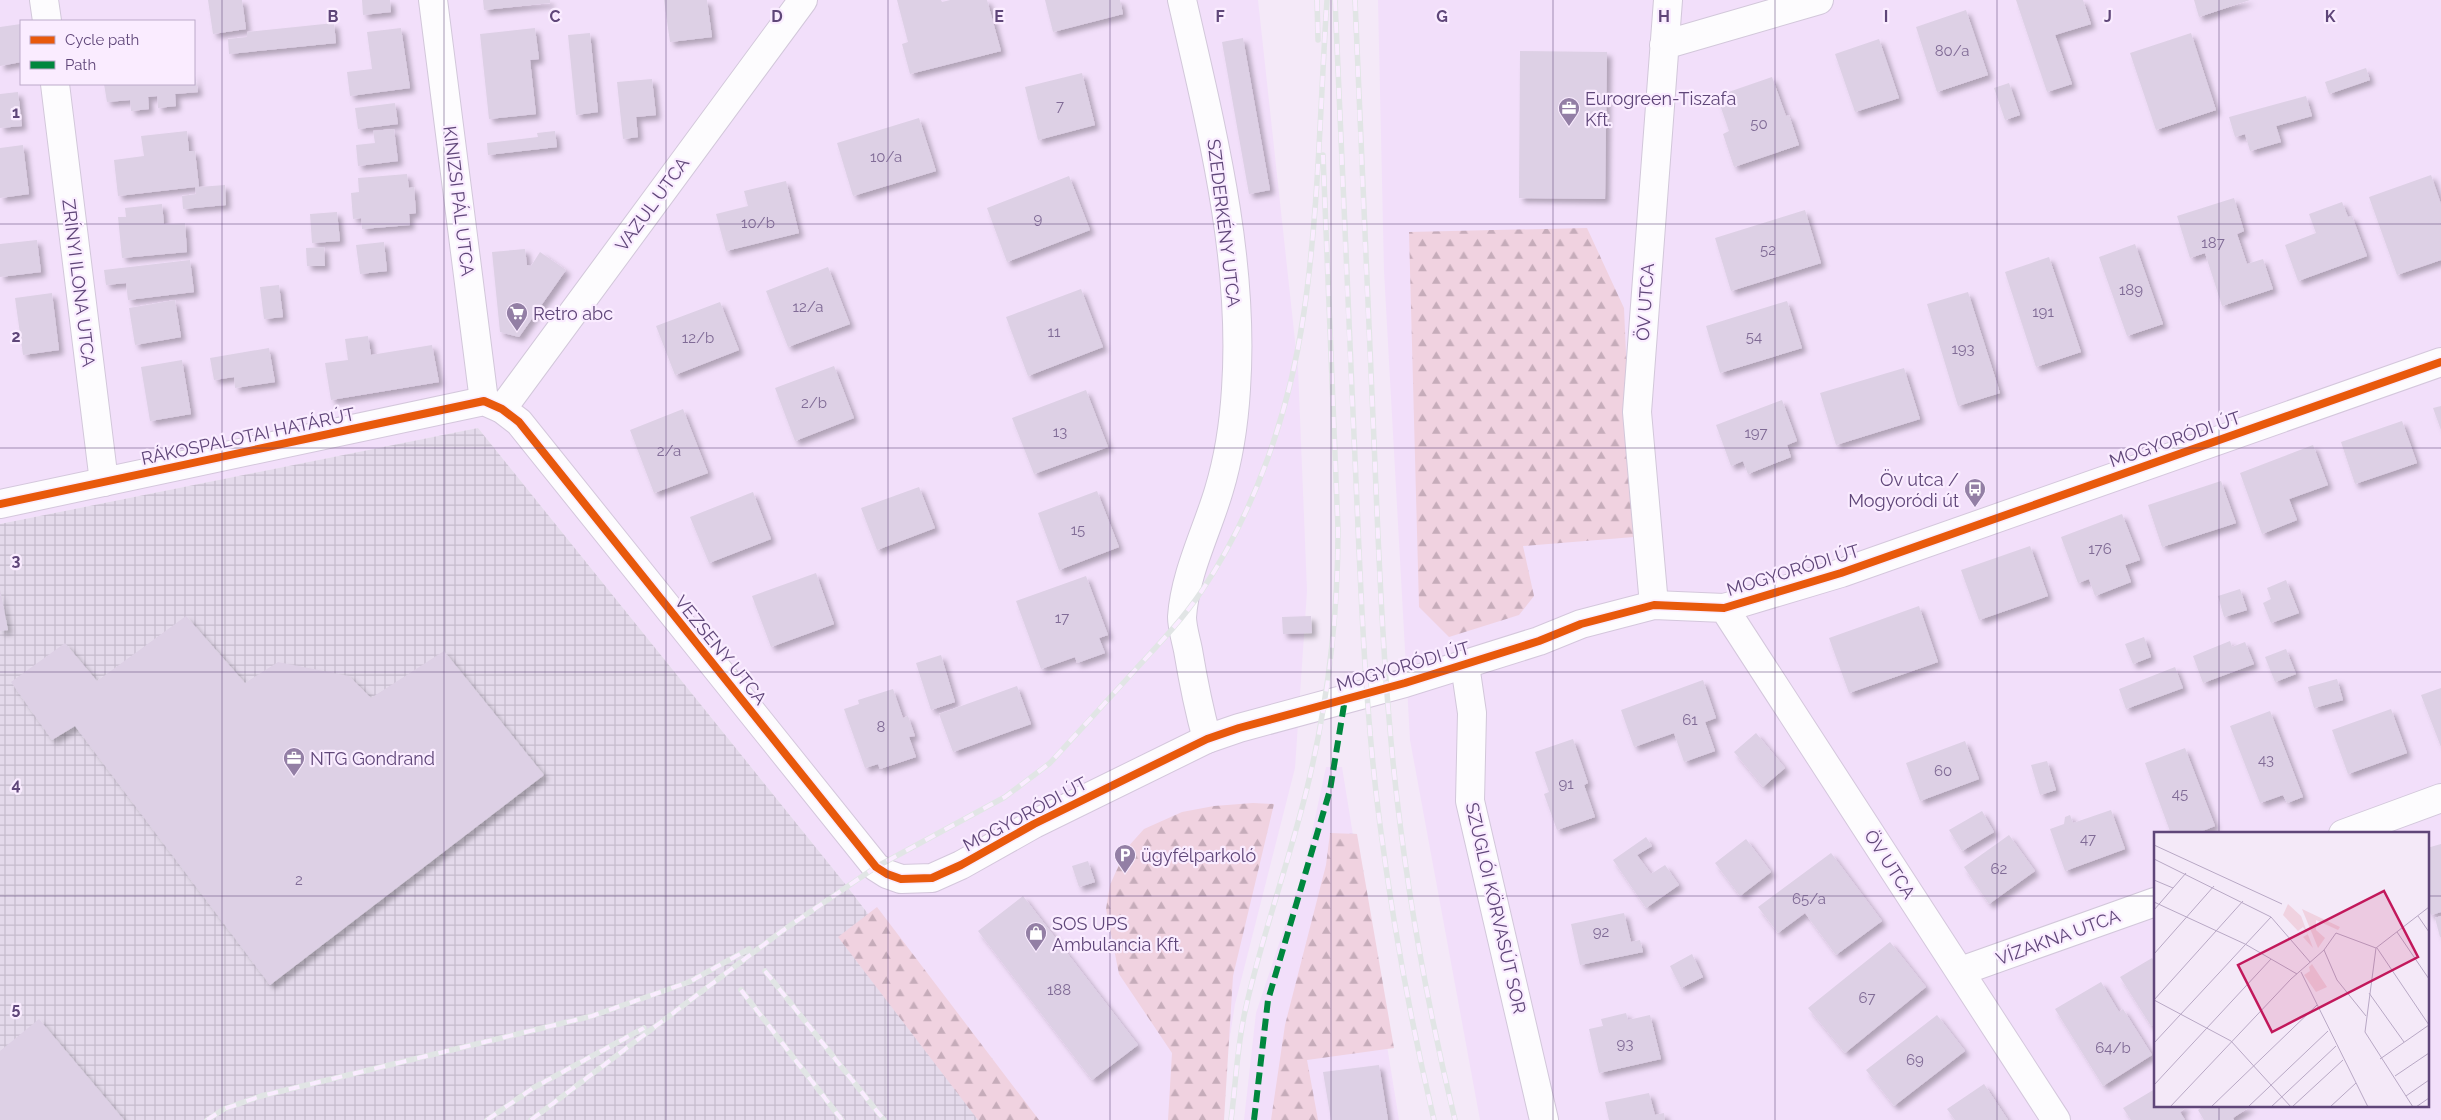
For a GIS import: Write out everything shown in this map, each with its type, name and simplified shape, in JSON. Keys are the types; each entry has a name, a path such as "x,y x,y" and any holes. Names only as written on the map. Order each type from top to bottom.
{"street":[{"path":"44,0 47,20"},
{"name":"KINIZSI PÁL UTCA","path":"433,0 493,405"},
{"name":"VAZUL UTCA","path":"493,405 802,0"},
{"name":"SZEDERKÉNY UTCA","path":"1182,0 1216,150 1231,252 1236,305 1237,387 1234,419 1220,489 1188,583 1182,619 1198,710 1207,739"},
{"name":"ÖV UTCA","path":"1654,604 1637,412 1668,0"},
{"path":"1664,45 1819,0"},
{"name":"ZRÍNYI ILONA UTCA","path":"55,85 104,482"},
{"name":"MOGYORÓDI ÚT","path":"932,878 961,865 1034,824 1207,739 1270,718 1465,665 1539,641 1581,624 1654,604 1724,608 1842,572 2441,362"},
{"name":"RÁKOSPALOTAI HATÁRÚT","path":"0,504 493,405"},
{"name":"VEZSENY UTCA","path":"493,405 519,422 876,867 887,874 901,879 932,878"},
{"name":"ÖV UTCA","path":"1724,608 2056,1120"},
{"name":"SZUGLÓI KÖRVASÚT SOR","path":"1465,665 1472,713 1470,801 1544,1120"},
{"path":"2348,832 2441,798"},
{"name":"VÍZAKNA UTCA","path":"1961,972 2154,902"}],"shaded area":[{"path":"0,0 1258,0 1298,368 1307,591 1295,768 1235,1004 1217,1120 1025,1120 846,885 478,428 0,524"},
{"path":"1378,0 2441,0 2441,1120 1480,1120 1410,740 1384,271"},
{"path":"478,428 846,885 1025,1120 0,1120 0,524"},
{"path":"1326,767 1342,767 1399,1120 1244,1120 1256,1013 1305,865"}],"green space":[{"path":"1587,228 1624,308 1634,537 1523,546 1534,596 1519,615 1449,637 1419,607 1409,232"},
{"path":"1253,803 1274,804 1233,976 1224,1120 1168,1120 1172,1053 1119,974 1106,909 1110,885 1126,849 1144,829 1182,812 1214,806"},
{"path":"1330,833 1357,834 1394,1048 1307,1060 1318,1120 1271,1120 1285,1025 1326,865"},
{"path":"877,907 1039,1120 978,1120 838,937"}],"building":[{"path":"208,0 242,0 246,29 213,34"},
{"path":"362,0 390,0 391,12 363,15"},
{"path":"483,0 550,0 550,3 484,10"},
{"path":"664,0 707,0 712,37 670,42"},
{"path":"897,0 941,0 942,2 950,0 987,0 1001,51 910,74 902,44 908,42"},
{"path":"1045,0 1120,0 1123,14 1053,32"},
{"path":"2016,0 2083,0 2091,24 2055,35 2072,84 2047,92"},
{"path":"2194,0 2250,0 2199,17"},
{"path":"1966,10 1988,75 1937,92 1916,27"},
{"path":"334,23 336,43 229,54 228,39 247,37 247,32"},
{"path":"20,24 20,62 0,66 0,27"},
{"path":"401,28 410,88 350,96 347,72 372,69 367,32"},
{"path":"535,28 539,59 530,60 536,114 489,119 480,34"},
{"path":"590,33 598,112 576,115 568,35"},
{"path":"2191,33 2216,110 2156,130 2130,53"},
{"path":"1243,38 1270,190 1249,194 1222,42"},
{"path":"1879,39 1899,98 1855,112 1835,54"},
{"path":"1520,51 1607,52 1605,199 1519,198"},
{"path":"2366,68 2370,80 2329,94 2325,82"},
{"path":"1082,73 1095,125 1038,140 1025,87"},
{"path":"195,76 198,92 175,94 176,106 158,108 157,96 148,97 149,109 131,111 130,100 107,102 104,85 195,85"},
{"path":"1772,77 1786,116 1789,115 1799,145 1734,167 1723,134 1729,131 1717,96"},
{"path":"652,79 656,115 636,117 638,137 623,139 617,82"},
{"path":"2009,83 2020,115 2005,120 1994,88"},
{"path":"18,92 22,126 0,128 0,94"},
{"path":"2306,96 2312,116 2276,126 2281,142 2250,151 2245,134 2235,137 2229,117"},
{"path":"395,103 398,124 358,129 355,108"},
{"path":"919,118 936,171 853,196 837,143"},
{"path":"394,129 398,161 358,166 356,145 375,143 373,131"},
{"path":"187,131 189,151 195,151 199,187 225,185 226,205 183,209 182,196 196,194 195,187 118,196 114,160 144,156 141,136"},
{"path":"555,131 557,147 488,155 487,143 538,137 537,133"},
{"path":"23,145 29,194 0,198 0,148"},
{"path":"407,174 409,188 414,187 416,213 409,214 410,225 362,229 361,218 353,219 351,193 359,192 358,178"},
{"path":"2431,175 2441,204 2441,260 2397,275 2369,197"},
{"path":"1069,176 1090,230 1007,262 987,208"},
{"path":"786,181 799,233 726,251 716,214 748,206 744,191"},
{"path":"2234,198 2244,231 2237,234 2247,264 2263,259 2273,289 2222,306 2205,253 2190,258 2177,216"},
{"path":"2342,202 2348,217 2352,216 2367,256 2298,281 2285,245 2316,233 2309,214"},
{"path":"162,204 164,224 185,223 187,252 122,258 118,217 126,217 125,208"},
{"path":"1805,210 1821,263 1731,291 1715,238"},
{"path":"337,212 340,241 312,243 310,214"},
{"path":"37,240 41,272 0,277 0,244"},
{"path":"384,242 387,271 360,274 356,245"},
{"path":"2135,244 2163,324 2127,336 2099,257"},
{"path":"324,247 325,266 307,266 306,248"},
{"path":"525,249 527,265 531,266 540,252 566,270 519,337 500,332 492,252"},
{"path":"2049,257 2081,352 2036,367 2005,272"},
{"path":"190,260 194,292 128,300 126,283 106,285 104,270"},
{"path":"828,267 850,324 788,347 766,291"},
{"path":"279,285 283,317 264,319 260,287"},
{"path":"1081,289 1103,347 1028,376 1006,317"},
{"path":"1968,292 2000,393 1958,406 1927,304"},
{"path":"52,293 59,350 23,355 15,298"},
{"path":"175,300 181,337 135,345 129,308"},
{"path":"1787,301 1802,348 1720,373 1706,326"},
{"path":"720,302 739,350 675,375 656,326"},
{"path":"368,336 371,355 432,345 439,382 331,400 325,363 348,360 345,339"},
{"path":"269,348 275,382 235,388 234,377 214,380 210,358"},
{"path":"182,360 191,414 150,421 141,367"},
{"path":"834,366 854,418 795,441 775,388"},
{"path":"1904,368 1920,419 1836,445 1820,393"},
{"path":"1086,390 1108,447 1034,474 1012,418"},
{"path":"1782,400 1797,441 1787,445 1791,457 1748,474 1743,461 1731,466 1716,425"},
{"path":"2441,406 2441,430 2433,408"},
{"path":"683,409 708,473 654,493 630,430"},
{"path":"2402,421 2417,463 2355,484 2341,442"},
{"path":"2313,445 2328,485 2289,499 2297,520 2262,534 2240,473"},
{"path":"2221,481 2236,523 2162,547 2148,505"},
{"path":"919,487 935,528 877,550 861,508"},
{"path":"1097,491 1119,547 1059,570 1038,513"},
{"path":"753,492 771,539 709,563 690,517"},
{"path":"2122,514 2140,560 2125,565 2131,582 2095,596 2089,579 2078,583 2061,537"},
{"path":"2030,546 2048,596 1979,620 1961,570"},
{"path":"816,573 834,624 771,647 752,596"},
{"path":"1086,576 1108,635 1099,638 1105,653 1077,663 1075,657 1041,669 1016,601"},
{"path":"2286,580 2299,613 2271,623 2263,603 2271,599 2267,588"},
{"path":"0,589 8,630 0,631"},
{"path":"2240,589 2247,610 2224,617 2218,596"},
{"path":"1919,606 1938,662 1849,693 1829,638"},
{"path":"186,616 245,683 278,662 349,676 371,698 444,651 544,775 270,985 75,726 52,740 11,682 65,643 97,681"},
{"path":"1311,616 1312,633 1283,634 1282,617"},
{"path":"2144,637 2151,657 2133,664 2125,644"},
{"path":"2230,641 2232,647 2245,642 2254,664 2203,683 2193,656"},
{"path":"2286,649 2296,674 2275,682 2265,657"},
{"path":"941,655 955,702 931,710 916,663"},
{"path":"2175,667 2183,688 2126,709 2119,689"},
{"path":"2337,679 2343,700 2314,708 2308,687"},
{"path":"1703,680 1716,718 1705,722 1715,751 1684,762 1674,733 1634,747 1621,710"},
{"path":"1017,686 1031,724 953,752 939,714"},
{"path":"2441,688 2441,747 2421,695"},
{"path":"893,689 903,718 908,716 915,736 909,737 916,757 880,769 878,764 865,768 844,709 859,704 858,700"},
{"path":"2391,709 2407,753 2348,774 2332,730"},
{"path":"2270,711 2303,797 2287,803 2283,795 2260,803 2230,726"},
{"path":"1756,733 1785,768 1763,787 1734,752"},
{"path":"1573,739 1588,783 1584,785 1595,817 1557,830 1544,794 1549,792 1535,752"},
{"path":"1965,741 1979,779 1920,801 1906,763"},
{"path":"2185,748 2215,826 2200,832 2170,832 2145,763"},
{"path":"2047,761 2056,790 2040,795 2031,765"},
{"path":"2111,810 2125,849 2065,871 2050,829 2064,824 2065,817 2070,815 2073,823"},
{"path":"1982,811 1994,832 1962,851 1949,830"},
{"path":"2009,835 2035,871 1989,904 1964,867"},
{"path":"1646,837 1652,846 1637,855 1651,874 1665,865 1679,885 1646,908 1613,860"},
{"path":"1746,839 1771,872 1740,896 1715,863"},
{"path":"2441,844 2441,912 2431,915 2428,907 2428,848"},
{"path":"1831,853 1882,921 1836,955 1805,913 1778,933 1758,907"},
{"path":"1088,861 1095,882 1079,887 1072,866"},
{"path":"1023,896 1138,1045 1092,1080 978,931"},
{"path":"1624,913 1631,942 1640,940 1643,952 1580,965 1571,924"},
{"path":"2441,916 2441,937 2440,937 2435,918"},
{"path":"1890,942 1926,987 1845,1053 1808,1008"},
{"path":"1692,954 1703,977 1681,988 1670,966"},
{"path":"2152,958 2154,961 2154,1024 2151,1026 2120,977"},
{"path":"2101,982 2119,1012 2123,1009 2152,1055 2103,1086 2055,1009"},
{"path":"1626,1013 1628,1020 1650,1015 1661,1059 1599,1073 1589,1029 1603,1026 1601,1019"},
{"path":"1937,1015 1965,1051 1894,1106 1866,1070"},
{"path":"39,1019 124,1120 0,1120 0,1051"},
{"path":"1379,1065 1388,1120 1331,1120 1323,1072"},
{"path":"1984,1084 2008,1120 1955,1120 1947,1109"},
{"path":"2154,1090 2154,1108 2185,1108 2180,1112 2185,1120 2131,1120 2123,1108"},
{"path":"1649,1093 1655,1115 1664,1113 1665,1120 1609,1120 1605,1102"},
{"path":"2201,1108 2248,1108 2233,1118 2234,1120 2204,1120 2198,1110"}],"railway":[{"path":"1317,0 1318,40"},
{"path":"531,1120 782,931 876,867 1005,797 1050,763 1162,641 1194,602 1221,560 1254,493 1268,458 1290,386 1304,312 1313,234 1327,0"},
{"path":"1335,0 1364,653 1371,739 1380,825 1397,936 1410,1010 1434,1120"},
{"path":"1355,0 1380,580 1389,718 1399,819 1414,920 1443,1070 1455,1120"},
{"path":"1231,1120 1243,1021 1260,950 1309,780 1322,717 1334,625 1338,529 1323,155"},
{"path":"207,1120 224,1109 261,1096 592,1016 689,982 749,949"},
{"path":"765,971 884,1120"},
{"path":"741,990 842,1120"},
{"path":"487,1120 533,1088 644,1028"}],"marked path":[{"path":"1254,1120 1268,1000 1330,790 1345,699"}],"cycle path":[{"path":"0,504 484,401 502,409 519,422 876,867 887,874 901,879 932,878 961,865 1034,824 1207,739 1239,728 1405,683 1539,641 1581,624 1654,605 1724,608 1841,573 2441,362"}],"place":[{"name":"Eurogreen-Tiszafa Kft.","path":"1569,127"},
{"name":"Retro abc","path":"517,332"},
{"name":"Öv utca / Mogyoródi út","path":"1975,508"},
{"name":"NTG Gondrand","path":"294,777"},
{"name":"ügyfélparkoló","path":"1125,874"},
{"name":"SOS UPS Ambulancia Kft.","path":"1036,952"}]}
